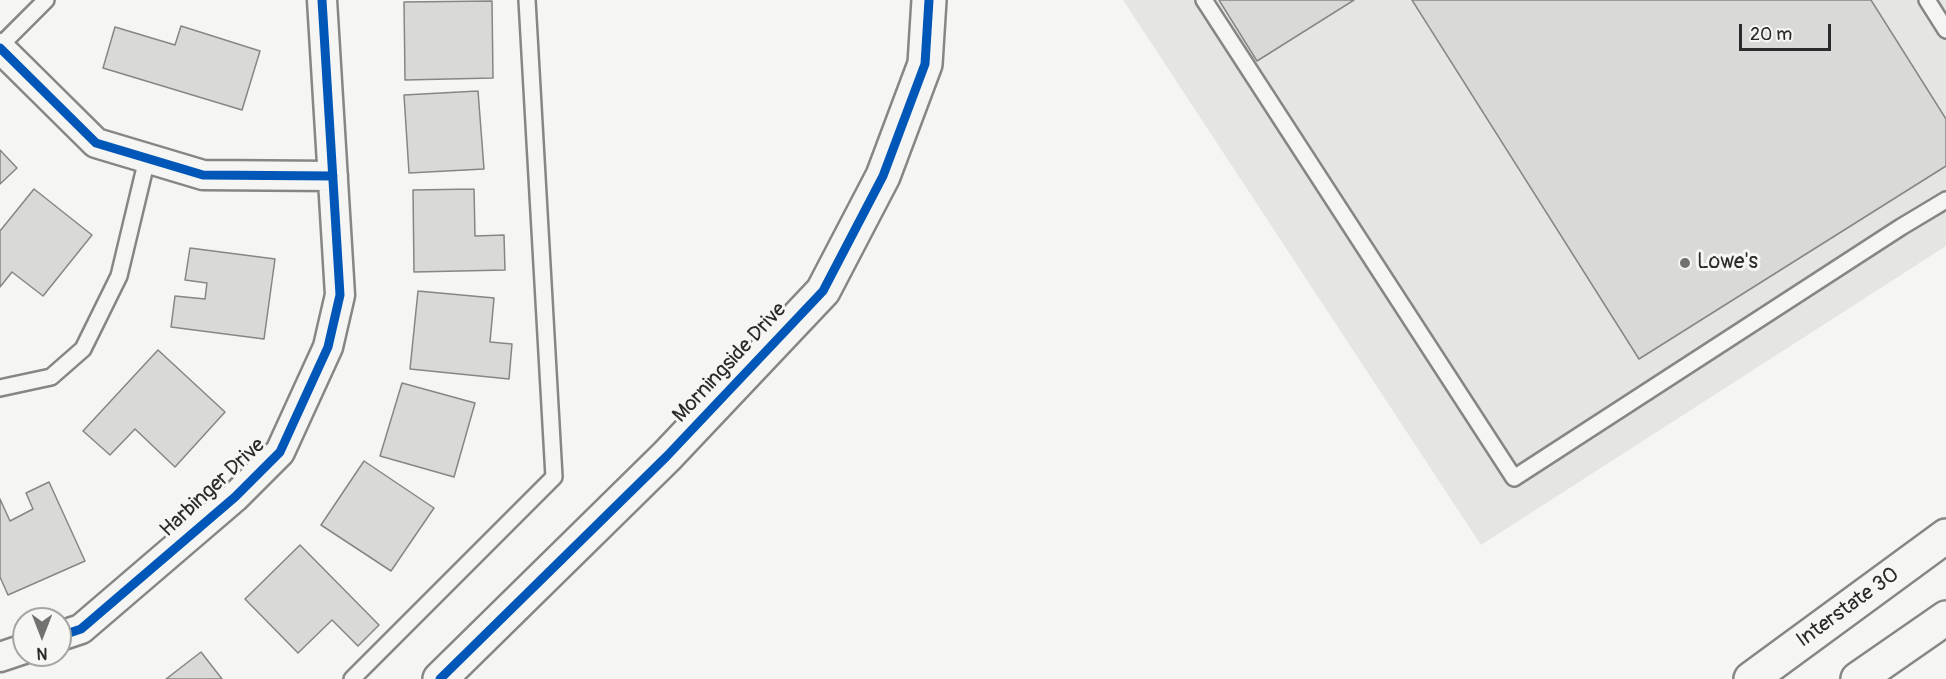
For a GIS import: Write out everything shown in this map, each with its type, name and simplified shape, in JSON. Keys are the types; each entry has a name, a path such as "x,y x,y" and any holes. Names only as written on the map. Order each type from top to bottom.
{"main road":[{"name":"Morningside Drive","path":"440,679 667,456 823,291 883,177 926,64 929,0"},
{"name":"Interstate 30","path":"1751,679 1946,537"},
{"path":"1858,679 1946,618"}],"street":[{"name":"Harbinger Drive","path":"72,632 81,629 235,497 280,452 328,347 340,295 322,0"},
{"path":"0,47 96,143 203,176 333,176"}],"lane":[{"path":"0,47 46,0"},
{"path":"352,679 554,477 527,0"},
{"path":"1204,0 1514,478 1946,200"},
{"path":"1934,3 1946,30"},
{"path":"0,388 51,376 82,349 119,276 147,159"}],"shaded area":[{"path":"1123,0 1946,0 1946,246 1481,545"}],"building":[{"path":"1219,0 1354,0 1257,61"},
{"name":"Lowe's","path":"1412,0 1871,0 1946,119 1946,166 1639,359"},
{"path":"492,1 493,78 405,80 404,2"},
{"path":"181,26 260,51 242,110 103,68 115,27 175,45"},
{"path":"478,91 484,169 409,173 404,95"},
{"path":"0,150 17,168 0,184"},
{"path":"34,189 92,235 43,296 12,272 0,287 0,231"},
{"path":"474,189 475,236 504,235 505,270 414,272 413,190"},
{"path":"190,248 275,259 264,339 171,327 175,296 205,299 207,283 185,280"},
{"path":"418,291 494,298 490,342 512,344 509,379 410,369"},
{"path":"158,350 225,412 175,467 135,429 110,455 83,431"},
{"path":"402,383 475,403 454,477 380,456"},
{"path":"364,461 434,508 391,571 321,525"},
{"path":"49,482 85,561 8,595 0,577 0,499 10,521 33,509 26,493"},
{"path":"300,545 379,625 358,646 332,620 298,653 245,599"},
{"path":"201,652 222,679 166,679"}],"cycle path":[{"path":"72,632 81,629 235,497 280,452 328,347 340,295 322,0"},
{"path":"440,679 667,456 823,291 883,176 925,64 929,0"},
{"path":"0,48 96,143 203,175 333,176"}],"place":[{"name":"Lowe's","path":"1685,263"}]}
